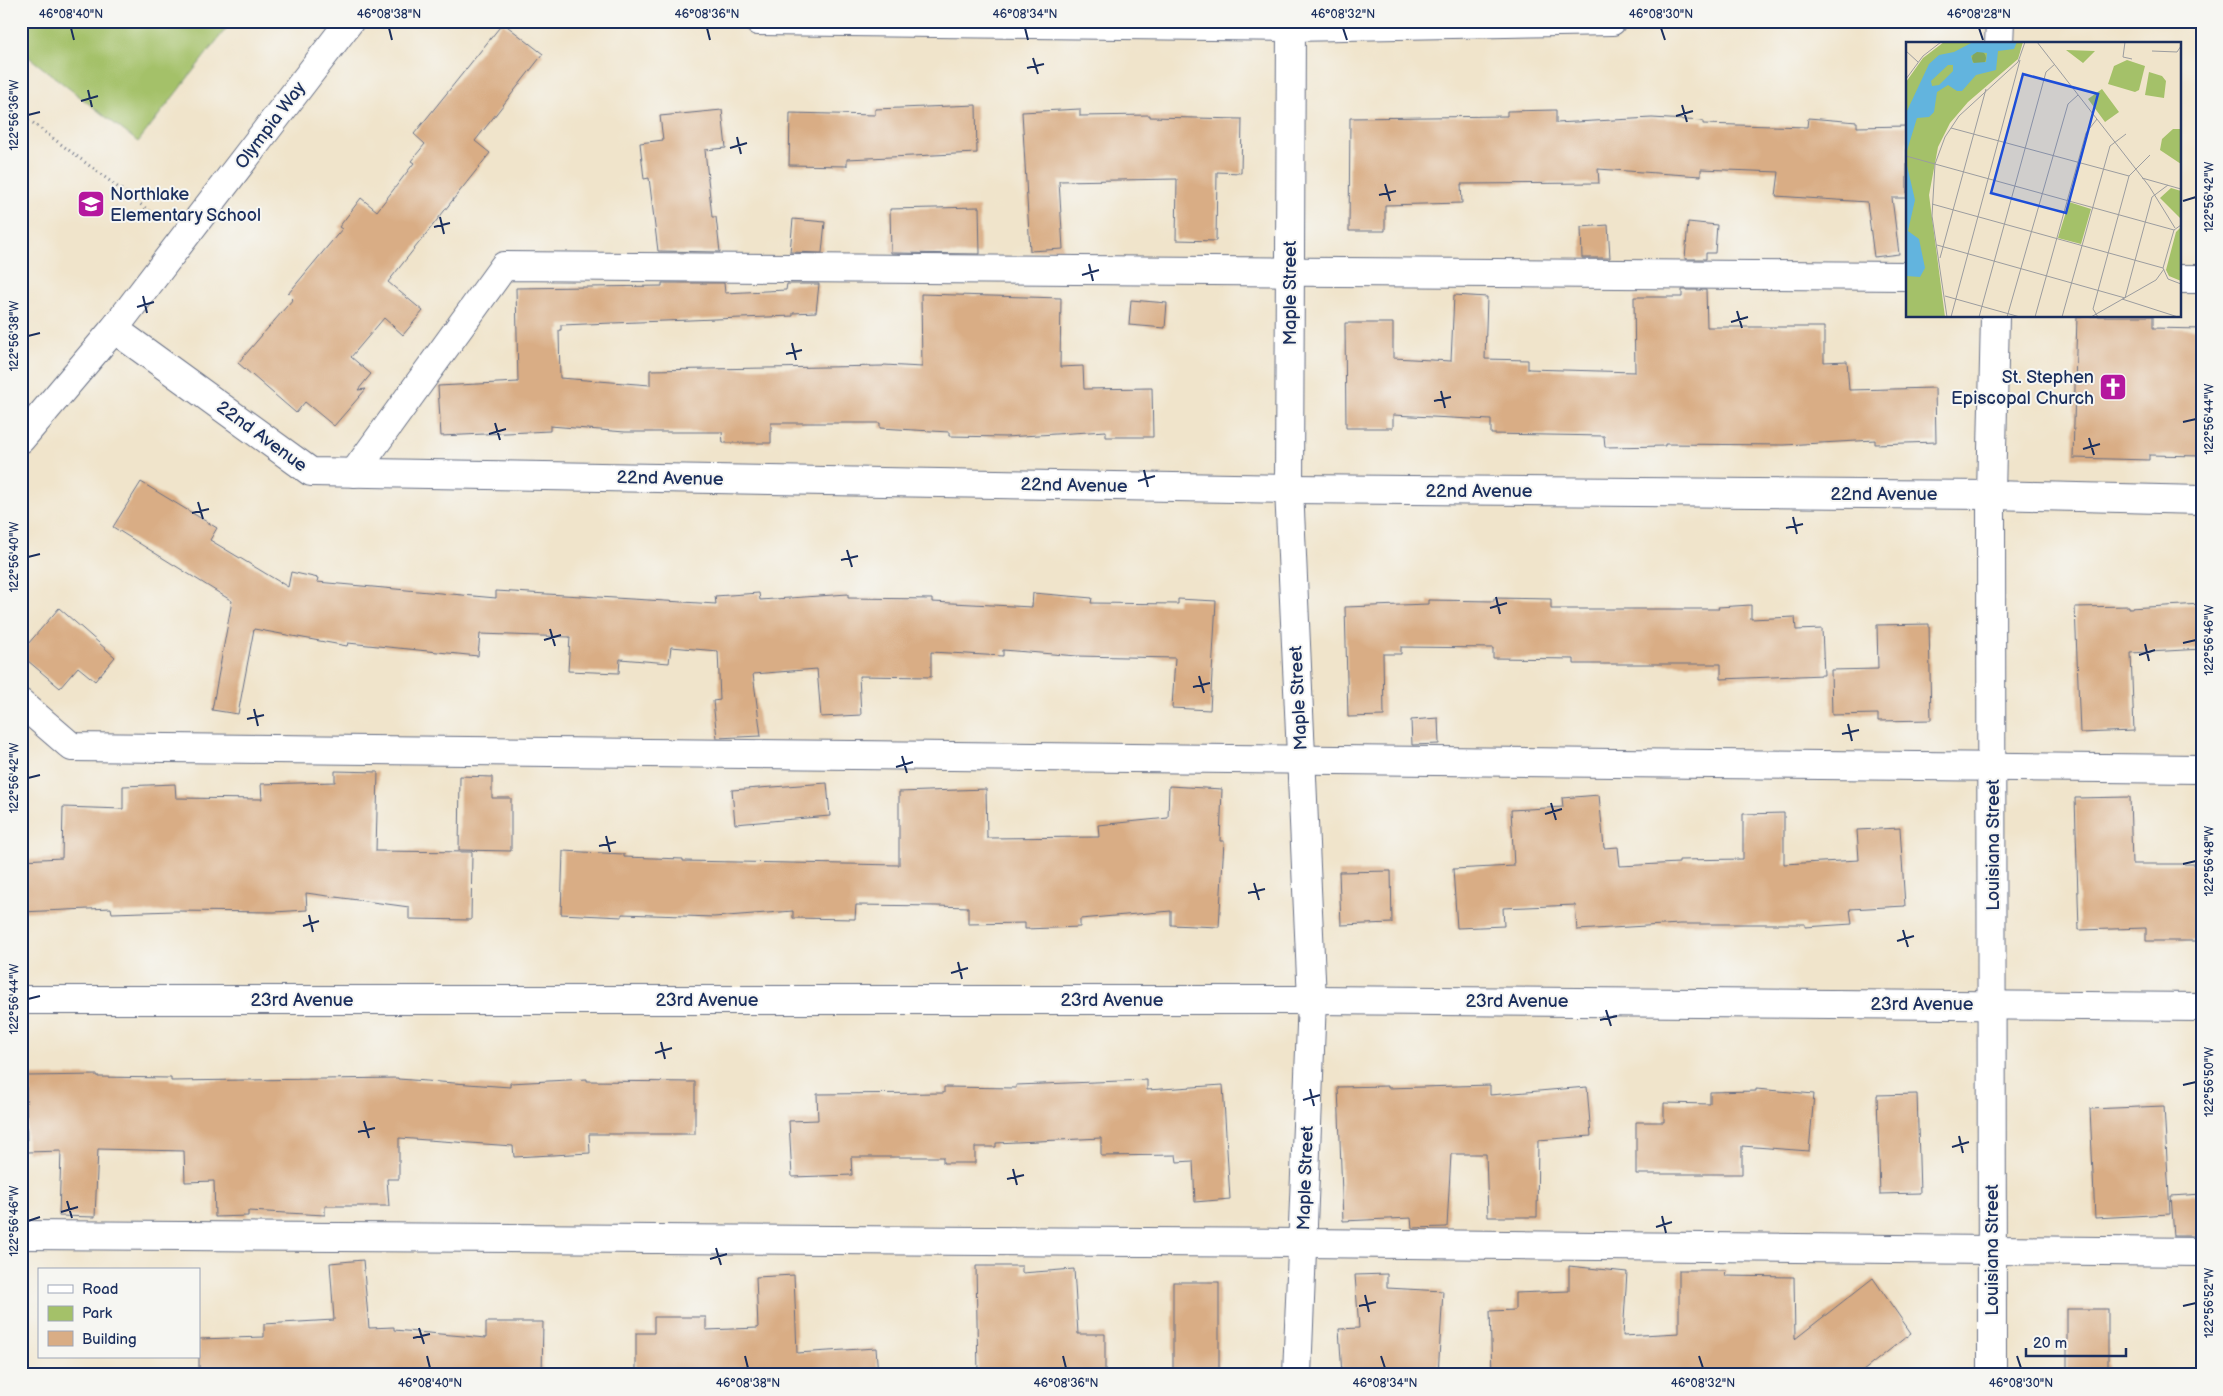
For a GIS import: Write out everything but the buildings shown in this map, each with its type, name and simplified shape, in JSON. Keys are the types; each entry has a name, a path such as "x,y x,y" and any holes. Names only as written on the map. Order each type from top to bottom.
{"street":[{"name":"Olympia Way","path":"21,439 114,328 350,21"},
{"path":"758,21 1291,24 1612,21"},
{"path":"1999,42 2000,21"},
{"name":"Maple Street","path":"1291,24 1289,489 1312,1000 1297,1375"},
{"path":"354,473 504,266 1906,276"},
{"path":"2180,279 2202,279"},
{"name":"Louisiana Street","path":"1992,1375 1991,495 1995,318"},
{"name":"22nd Avenue","path":"114,328 311,472 1289,489 1991,495 2202,500"},
{"path":"21,703 72,747 2202,769"},
{"name":"23rd Avenue","path":"21,1000 1312,1000 2202,1007"},
{"path":"21,1235 1302,1243 2202,1252"}],"path":[{"path":"21,114 184,237"}],"green space":[{"path":"21,21 232,21 138,142 21,51"}],"place":[{"name":"Northlake Elementary School","path":"91,204"},
{"name":"St. Stephen Episcopal Church","path":"2113,387"}]}
